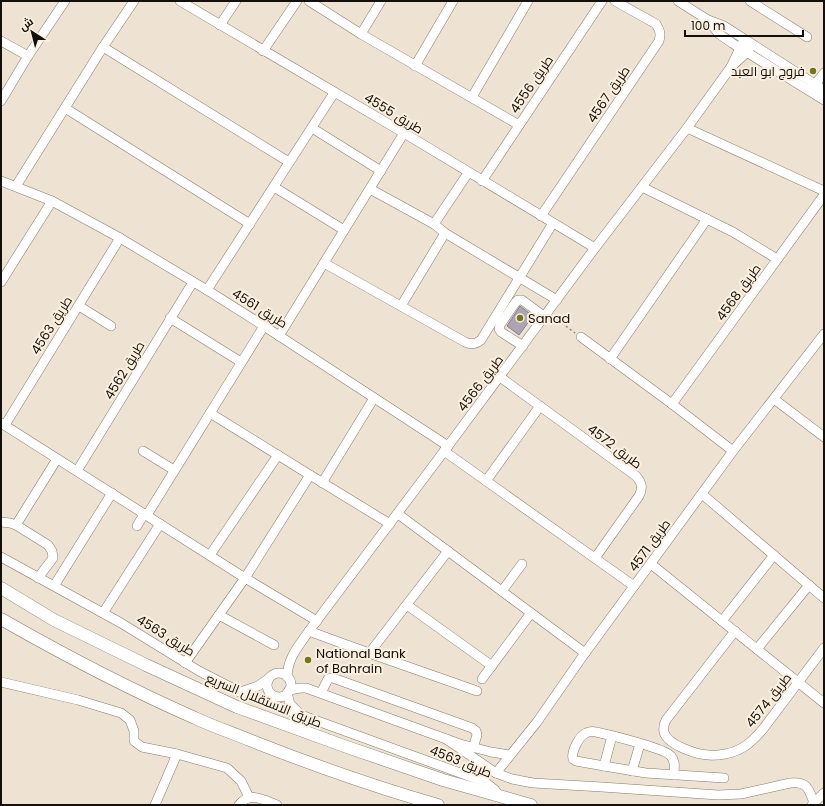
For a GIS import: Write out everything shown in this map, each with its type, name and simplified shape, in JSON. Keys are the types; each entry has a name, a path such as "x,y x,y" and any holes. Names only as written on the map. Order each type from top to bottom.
{"main road":[{"name":"طريق الاستقلال السريع","path":"1,588 54,620 146,666 237,707 443,780 531,805"},
{"path":"1,619 117,682 196,719 347,777 438,805"}],"street":[{"path":"16,186 103,47 134,1"},
{"name":"طريق 4555","path":"180,1 595,248"},
{"path":"220,25 236,1"},
{"path":"264,51 297,1"},
{"path":"309,1 415,66 519,125"},
{"path":"361,34 381,1"},
{"path":"415,66 454,1"},
{"path":"472,97 528,1"},
{"name":"طريق 4556","path":"482,181 602,1"},
{"name":"طريق 4567","path":"542,216 661,36 660,30 656,24 615,1"},
{"path":"678,1 708,20 724,26 748,41 819,90"},
{"path":"750,1 764,5 807,37"},
{"path":"1,101 61,2"},
{"path":"708,20 719,34 743,50 819,90"},
{"path":"1,40 28,56"},
{"name":"طريق 4566","path":"288,679 288,664 316,621 398,514 595,248 687,128 748,41"},
{"path":"103,47 289,162"},
{"path":"819,90 824,73"},
{"path":"207,290 334,93"},
{"path":"65,108 250,224"},
{"path":"312,128 381,171"},
{"path":"687,128 824,192"},
{"path":"280,336 404,134"},
{"path":"434,224 468,173"},
{"name":"طريق 4561","path":"1,181 52,201 120,238 207,290 374,398 446,449"},
{"path":"274,187 344,230"},
{"path":"642,187 733,232 777,259"},
{"path":"370,188 434,224 445,233 557,300"},
{"name":"طريق 4568","path":"672,404 824,195"},
{"path":"1,282 52,201"},
{"path":"610,359 708,219"},
{"path":"324,263 467,344 476,344 481,340 553,223"},
{"path":"401,306 445,233"},
{"name":"طريق 4563","path":"120,238 79,306 3,424 245,578 316,621"},
{"name":"طريق 4562","path":"77,471 193,282"},
{"path":"523,346 500,332 499,329 500,325 517,301 522,300 546,314"},
{"path":"79,306 111,326"},
{"path":"170,318 241,362"},
{"path":"137,526 174,470 264,326"},
{"name":"طريق 4571","path":"496,773 537,722 585,653 733,451 824,334"},
{"path":"581,337 733,451"},
{"name":"طريق 4572","path":"500,377 640,480 642,491 595,558"},
{"path":"322,483 374,398"},
{"path":"774,399 824,437"},
{"path":"486,480 540,406"},
{"path":"210,413 390,524"},
{"path":"446,449 486,480 634,586"},
{"path":"143,451 174,470"},
{"path":"210,555 278,455"},
{"path":"16,525 57,458"},
{"path":"185,663 245,578 310,475"},
{"path":"54,586 112,493"},
{"path":"702,494 824,597"},
{"path":"398,514 585,653"},
{"path":"1,522 16,525 48,545 52,551 53,558 38,578"},
{"path":"103,613 160,524"},
{"path":"370,654 448,551"},
{"path":"722,621 774,555"},
{"name":"طريق 4563","path":"1,557 121,623 185,663 240,692 485,782 495,790 498,795"},
{"path":"502,591 522,564"},
{"path":"650,564 824,703"},
{"path":"757,649 809,585"},
{"path":"407,605 492,666"},
{"path":"482,679 531,612"},
{"path":"219,615 274,645"},
{"path":"309,631 476,691"},
{"name":"طريق 4574","path":"735,631 666,720 664,726 666,737 683,748 709,755 725,754 740,750 753,741 824,648"},
{"name":"طريق 4566","path":"272,677 294,653"},
{"path":"240,692 258,686 272,677 281,674 288,679 301,682 325,695"},
{"path":"272,677 267,686 269,692 278,697 288,692 303,688 473,748 510,755"},
{"path":"325,695 328,679 331,678 474,729 477,735 473,748"},
{"path":"288,679 290,684 288,692 290,704 302,715"},
{"path":"1,682 78,700 121,713 130,720 134,731 134,741 142,747 176,754 227,768 241,781 249,797"},
{"path":"404,724 409,707"},
{"path":"674,775 675,764 669,754 660,750 593,731 586,733 581,737 572,753 572,757 575,760 632,771 674,775 724,778"},
{"path":"604,766 612,736"},
{"path":"446,739 496,773 512,779 533,783 602,786 718,795 741,794 799,782 809,790 813,804 824,793"},
{"path":"632,771 640,744"},
{"path":"155,805 176,754"},
{"path":"705,794 706,777"},
{"path":"716,805 718,795"},
{"path":"239,805 242,801 249,797 257,798 277,805"}],"path":[{"path":"546,314 581,337"}],"building":[{"name":"Sanad","path":"520,306 533,316 519,335 507,326"}],"place":[{"name":"فروج ابو العبد","path":"813,71"},
{"name":"Sanad","path":"520,318"},
{"name":"National Bank of Bahrain","path":"308,660"}]}
